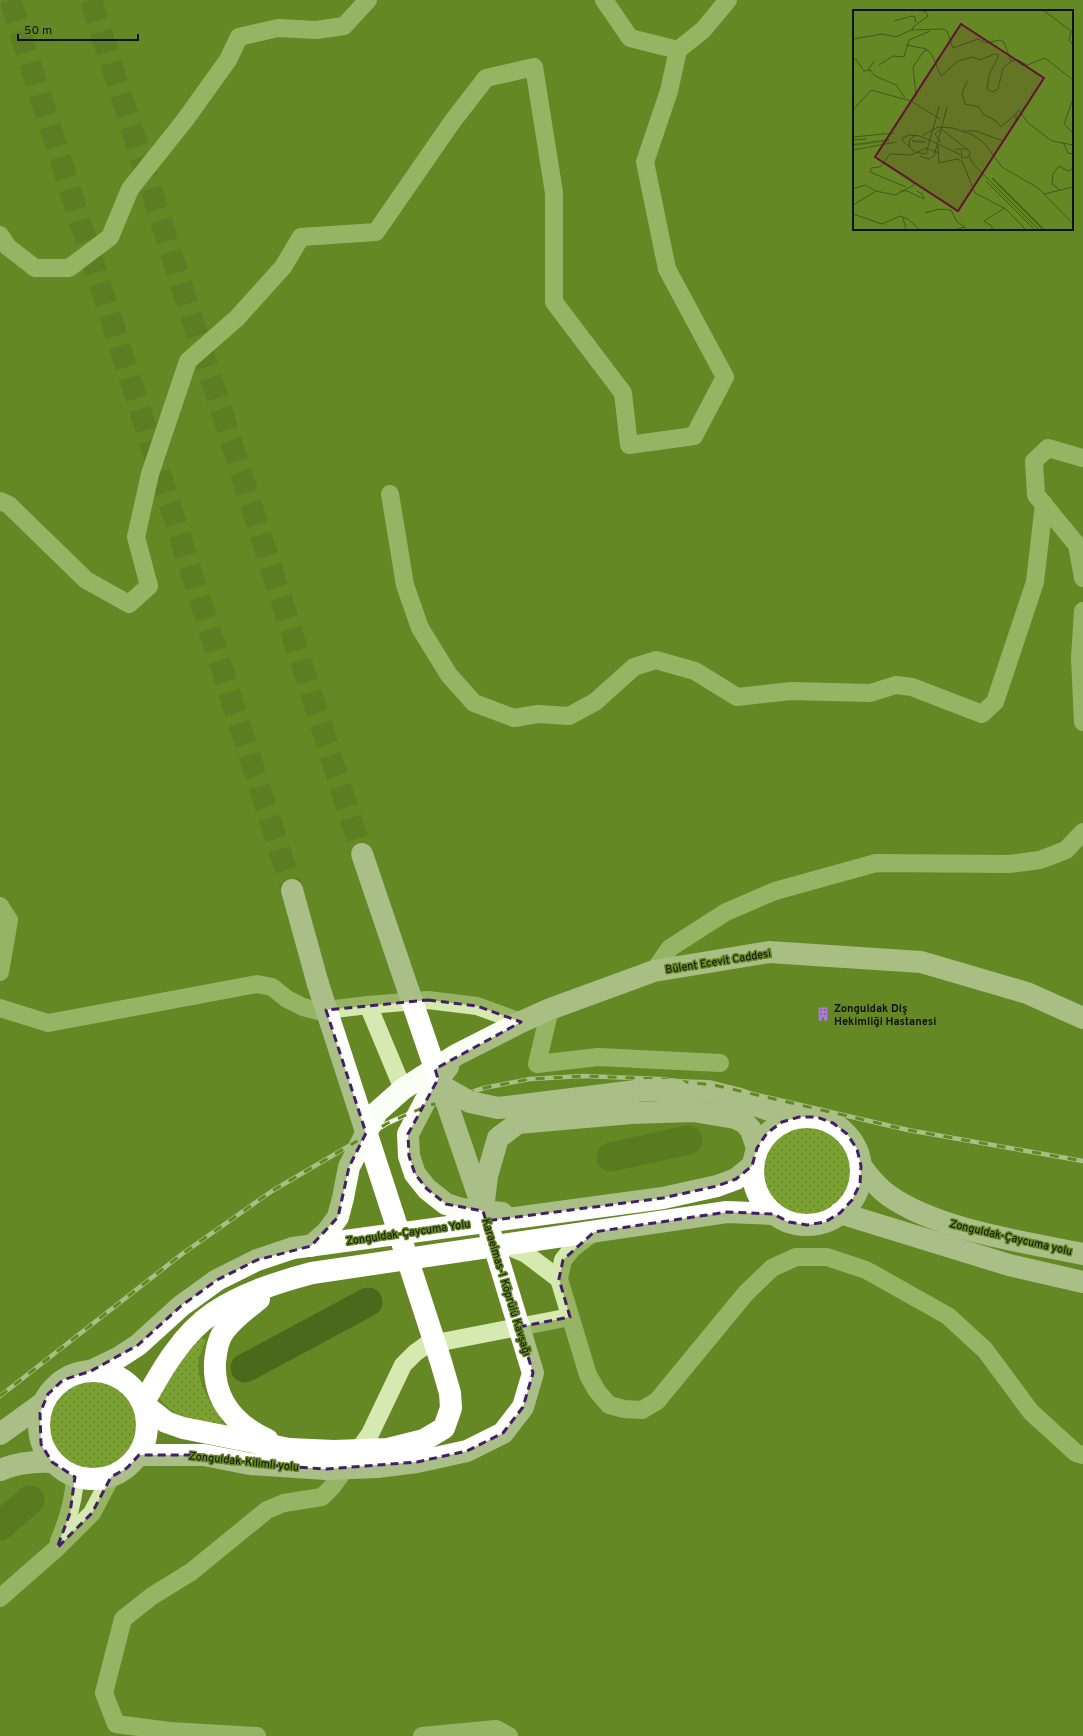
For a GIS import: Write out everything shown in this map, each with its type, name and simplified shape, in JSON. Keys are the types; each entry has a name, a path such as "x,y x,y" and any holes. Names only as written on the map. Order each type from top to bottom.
{"highway":[{"name":"Karaelmas-1 Köprülü Kavşağı","path":"326,1469 377,1467 417,1462 467,1452 503,1433 523,1407 533,1373 482,1209 362,854"},
{"path":"289,1449 334,1452 388,1448 424,1440 444,1428 451,1408 450,1392 441,1362 318,984 292,890"},
{"path":"440,1084 470,1102 498,1108 644,1090 708,1091 740,1099 766,1109 799,1117 816,1117 833,1123 847,1134 857,1149 861,1166 860,1184 852,1200 840,1213 825,1222 807,1225 789,1222 773,1214 761,1200 754,1184 755,1157 751,1130 745,1123 729,1116 693,1111 631,1113 518,1123 498,1138 487,1176 482,1209"},
{"path":"755,1157 767,1133 782,1122 799,1117"},
{"name":"Zonguldak-Çaycuma Yolu","path":"91,1371 118,1358 138,1345 181,1306 218,1280 257,1260 293,1248 663,1198 717,1186 736,1179 755,1157"},
{"name":"Zonguldak-Çaycuma yolu","path":"861,1166 875,1184 889,1196 916,1211 956,1226 1083,1254"},
{"path":"143,1404 171,1357 191,1332 213,1313 255,1291 283,1281 312,1273 727,1212 773,1214"},
{"path":"840,1213 1009,1265 1083,1282"},
{"name":"Zonguldak-Kilimli yolu","path":"283,1281 240,1314 224,1331 216,1350 215,1373 220,1395 236,1420 254,1433 289,1449"},
{"path":"91,1371 102,1372 122,1379 138,1394 146,1414 147,1435 139,1455 126,1468 111,1477 93,1480 75,1477 66,1473 52,1462 44,1449 39,1434 40,1413 43,1403 55,1386 63,1380 81,1372 91,1371"},
{"path":"0,1434 43,1403"},
{"name":"Zonguldak-Kilimli yolu","path":"143,1404 166,1422 183,1428 289,1449"},
{"name":"Zonguldak-Kilimli yolu","path":"139,1455 204,1455 250,1464 326,1469"},
{"path":"0,1470 13,1465 33,1461 52,1462"}],"main road":[{"name":"Bülent Ecevit Caddesi","path":"311,1246 327,1232 338,1217 348,1167 377,1112 403,1089 456,1055 521,1022 550,1009 654,971 769,952 921,962 1027,993 1083,1018"},
{"path":"456,1055 433,1086 408,1134 409,1156 415,1174 427,1189 446,1204 462,1209 527,1216"}],"street":[{"path":"0,235 8,247 35,268 69,268 110,238 130,189 185,120 228,60 240,37 278,28 316,30 344,26 368,0"},
{"path":"604,0 630,38 678,50"},
{"path":"0,501 9,505 86,580 129,604 149,586 136,537 150,474 188,361 236,318 283,267 301,237 376,232 452,122 486,78 534,67 554,192 554,302 623,393 629,445 694,436 726,377 667,269 645,162 668,91 678,50 703,30 728,0"},
{"path":"1083,458 1048,448 1034,461 1036,495 1077,544 1083,578"},
{"path":"390,494 404,585 420,628 449,675 474,703 514,718 538,714 569,716 595,702 634,667 656,660 694,671 737,697 791,691 870,693 896,685 912,688 982,714 995,702 1035,582 1044,504"},
{"path":"1083,611 1080,658 1083,722"},
{"path":"654,971 670,948 726,912 775,891 876,863 1009,864 1040,860 1066,850 1083,832"},
{"path":"0,906 9,920 0,972"},
{"path":"0,1008 48,1023 257,984 272,987 287,999 303,1007 318,1011 428,1000 477,1006 521,1022"},
{"path":"368,1005 403,1089"},
{"path":"550,1009 537,1064 598,1057 720,1063"},
{"path":"594,1232 572,1249 563,1260 559,1279 588,1375 596,1391 609,1405 624,1409 642,1410 657,1401 746,1293 772,1268 796,1257 827,1257 866,1270 948,1316 985,1350 1031,1412 1076,1453 1083,1455"},
{"path":"505,1245 526,1254 559,1279"},
{"path":"257,1736 169,1731 115,1730 104,1693 123,1619 152,1596 190,1572 267,1510 284,1503 322,1497 332,1487 370,1434 404,1365 415,1352 426,1345 570,1317"},
{"path":"57,1548 70,1513 74,1494 75,1477"},
{"path":"0,1598 57,1548 92,1513 111,1477"},
{"path":"422,1736 496,1729 509,1736"}],"highlighted area":[{"path":"428,1000 477,1006 521,1022 435,1069 438,1079 408,1134 409,1156 415,1174 427,1189 446,1204 483,1211 486,1221 663,1198 717,1186 736,1179 752,1166 757,1148 767,1133 782,1122 799,1117 817,1117 833,1123 847,1134 857,1149 861,1166 860,1184 852,1200 840,1213 825,1222 807,1225 789,1222 773,1214 727,1212 594,1232 563,1260 559,1279 570,1317 519,1327 533,1373 523,1407 503,1433 467,1451 417,1462 326,1469 250,1464 204,1455 139,1455 127,1468 111,1477 92,1513 57,1548 70,1513 75,1477 52,1462 41,1444 40,1413 48,1394 63,1380 91,1371 138,1345 181,1306 217,1280 257,1260 311,1246 338,1217 349,1167 366,1133 326,1010"}],"green space":[{"path":"807,1121 817,1122 835,1129 849,1143 856,1161 856,1181 849,1199 835,1213 817,1220 807,1221 797,1220 779,1213 765,1199 758,1181 757,1171 758,1161 765,1143 779,1129 797,1122"},
{"path":"201,1337 206,1341 198,1362 201,1381 207,1396 225,1425 180,1415 165,1405 158,1397 181,1359"},
{"path":"93,1375 103,1376 121,1383 135,1397 142,1415 142,1435 135,1453 121,1467 103,1474 93,1475 83,1474 65,1467 51,1453 44,1435 43,1425 44,1415 51,1397 65,1383 83,1376"}],"waterway":[{"path":"611,1157 688,1140"},
{"path":"245,1368 368,1302"},
{"path":"0,1526 30,1500"}],"tunnel":[{"path":"10,0 292,890"},
{"path":"91,0 362,854"}],"railway":[{"path":"0,1396 182,1254 272,1191 388,1123 422,1108 484,1088 530,1079 583,1076 659,1079 714,1085 908,1130 1083,1161"}],"place":[{"name":"Zonguldak Diş Hekimliği Hastanesi","path":"823,1014"}]}
